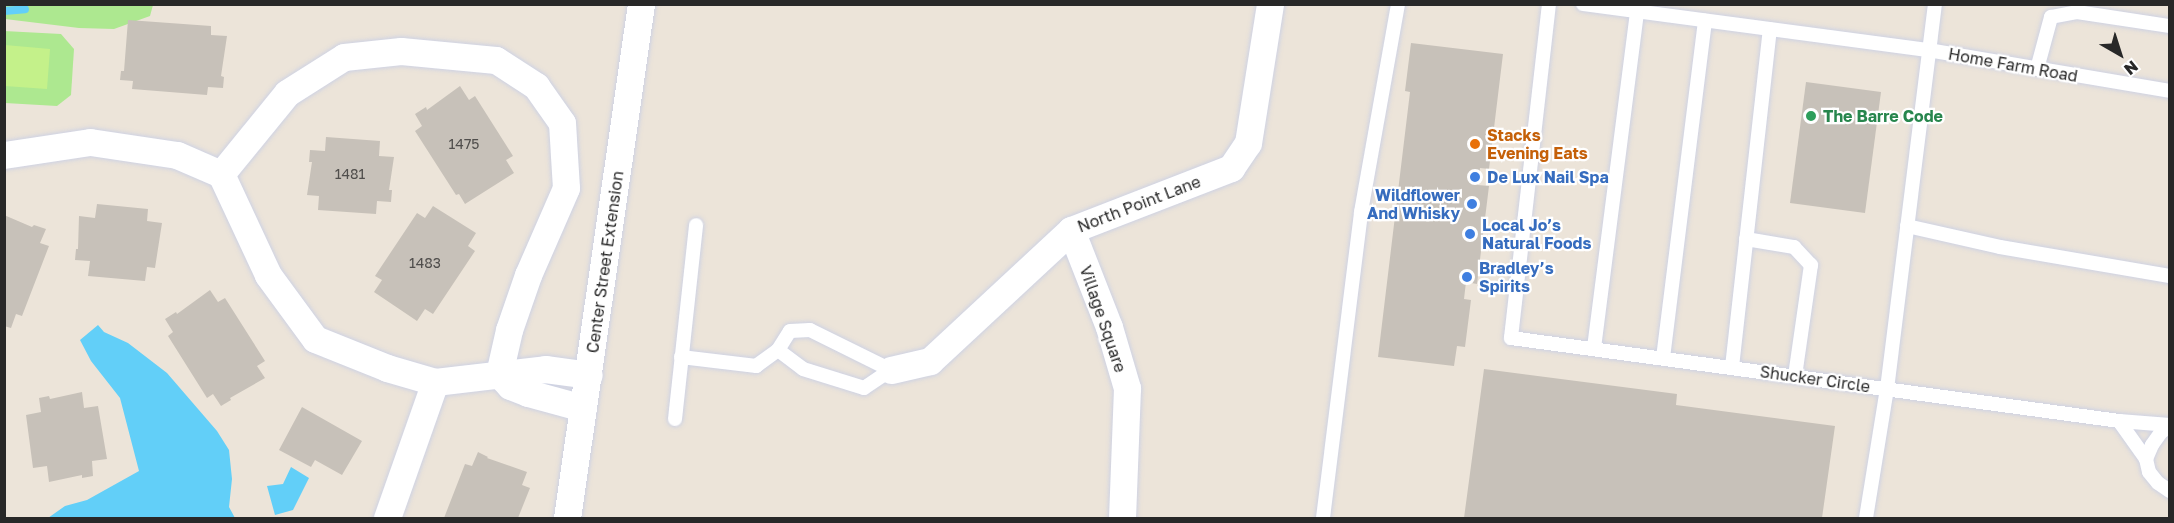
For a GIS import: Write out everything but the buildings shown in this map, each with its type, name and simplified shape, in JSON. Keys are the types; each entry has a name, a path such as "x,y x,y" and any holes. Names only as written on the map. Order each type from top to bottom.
{"street":[{"name":"Center Street Extension","path":"567,519 641,4"},
{"name":"North Point Lane","path":"891,370 930,360 1071,230 1231,168 1248,143 1270,4"},
{"path":"221,174 287,93 344,57 400,51 496,60 536,86 562,123 566,188 528,275 509,330 499,374"},
{"path":"4,155 90,142 177,155 221,174 268,275 315,339 387,368 435,382 545,369 589,375"},
{"name":"Village Square","path":"1071,230 1109,327 1127,388 1122,519"},
{"path":"499,374 510,386 583,408"},
{"path":"387,519 435,382"}],"lane":[{"path":"1323,519 1361,212 1398,4"},
{"name":"Shucker Circle","path":"1549,4 1511,338 2169,426"},
{"name":"Home Farm Road","path":"1583,4 1928,50 2169,91"},
{"path":"1866,519 1887,389 1935,4"},
{"path":"1594,348 1637,12"},
{"path":"2037,69 2052,17 2078,12 2169,26"},
{"path":"1663,358 1705,21"},
{"path":"1732,367 1770,29"},
{"path":"675,419 696,225"},
{"path":"1907,226 2000,247 2169,276"},
{"path":"1746,239 1794,247 1810,265 1795,376"},
{"path":"681,357 756,366 778,350 790,331 810,330 891,370"},
{"path":"778,350 803,369 864,388 891,370"},
{"path":"2119,421 2146,459 2149,472 2169,491"},
{"name":"Shucker Circle","path":"2146,459 2161,432 2169,426"}],"green space":[{"path":"5,5 153,5 150,16 114,29 79,28 5,19"},
{"path":"4,31 61,34 74,49 71,95 57,106 5,103"},
{"path":"5,45 50,49 47,89 5,86"}],"water":[{"path":"98,325 104,332 128,343 167,373 217,431 229,450 232,479 229,507 235,518 48,518 65,506 87,500 139,471 120,398 91,361 80,340"},
{"path":"291,467 309,478 293,510 275,515 267,486 283,484"}],"waterway":[{"path":"4,11 25,9"}],"place":[{"name":"The Barre Code","path":"1811,116"},
{"name":"Stacks Evening Eats","path":"1475,144"},
{"name":"De Lux Nail Spa","path":"1475,177"},
{"name":"Wildflower And Whisky","path":"1472,204"},
{"name":"Local Jo’s Natural Foods","path":"1470,234"},
{"name":"Bradley’s Spirits","path":"1467,277"}]}
